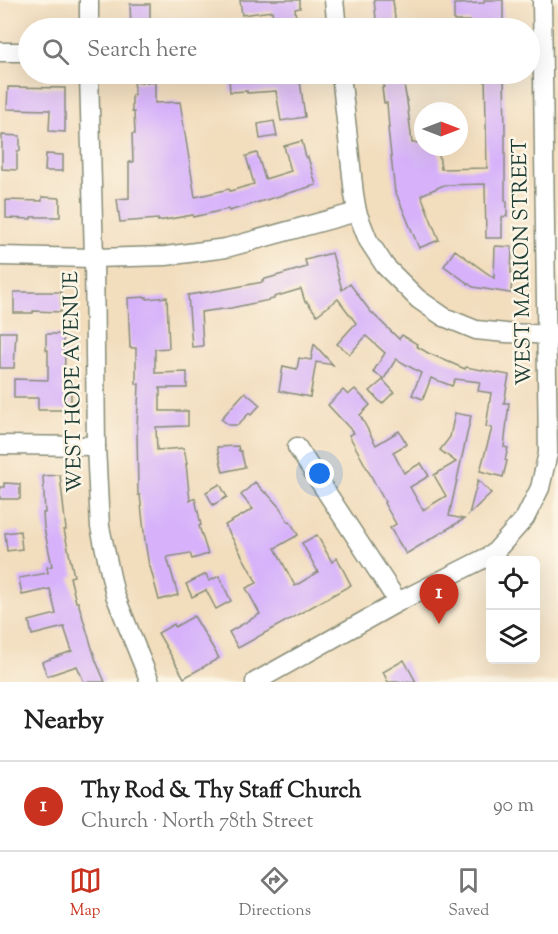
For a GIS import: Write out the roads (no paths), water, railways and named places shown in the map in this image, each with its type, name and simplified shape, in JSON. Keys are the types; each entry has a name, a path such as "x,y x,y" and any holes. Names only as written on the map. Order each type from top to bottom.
{"street":[{"path":"89,0 89,18"},
{"path":"334,0 336,18"},
{"name":"WEST MARION STREET","path":"255,682 398,602 493,554 525,518 540,488 548,453 553,335 550,93 542,0"},
{"path":"0,52 18,52"},
{"name":"WEST HOPE AVENUE","path":"89,84 96,446 100,527 115,595 150,682"},
{"path":"342,84 357,212 368,240 385,266 418,299 444,317 476,330 553,335"},
{"path":"0,256 94,258 166,256 226,248 357,212"},
{"path":"0,445 96,446"},
{"path":"297,447 398,602"}],"place":[{"name":"Thy Rod & Thy Staff Church","path":"439,624"}]}
